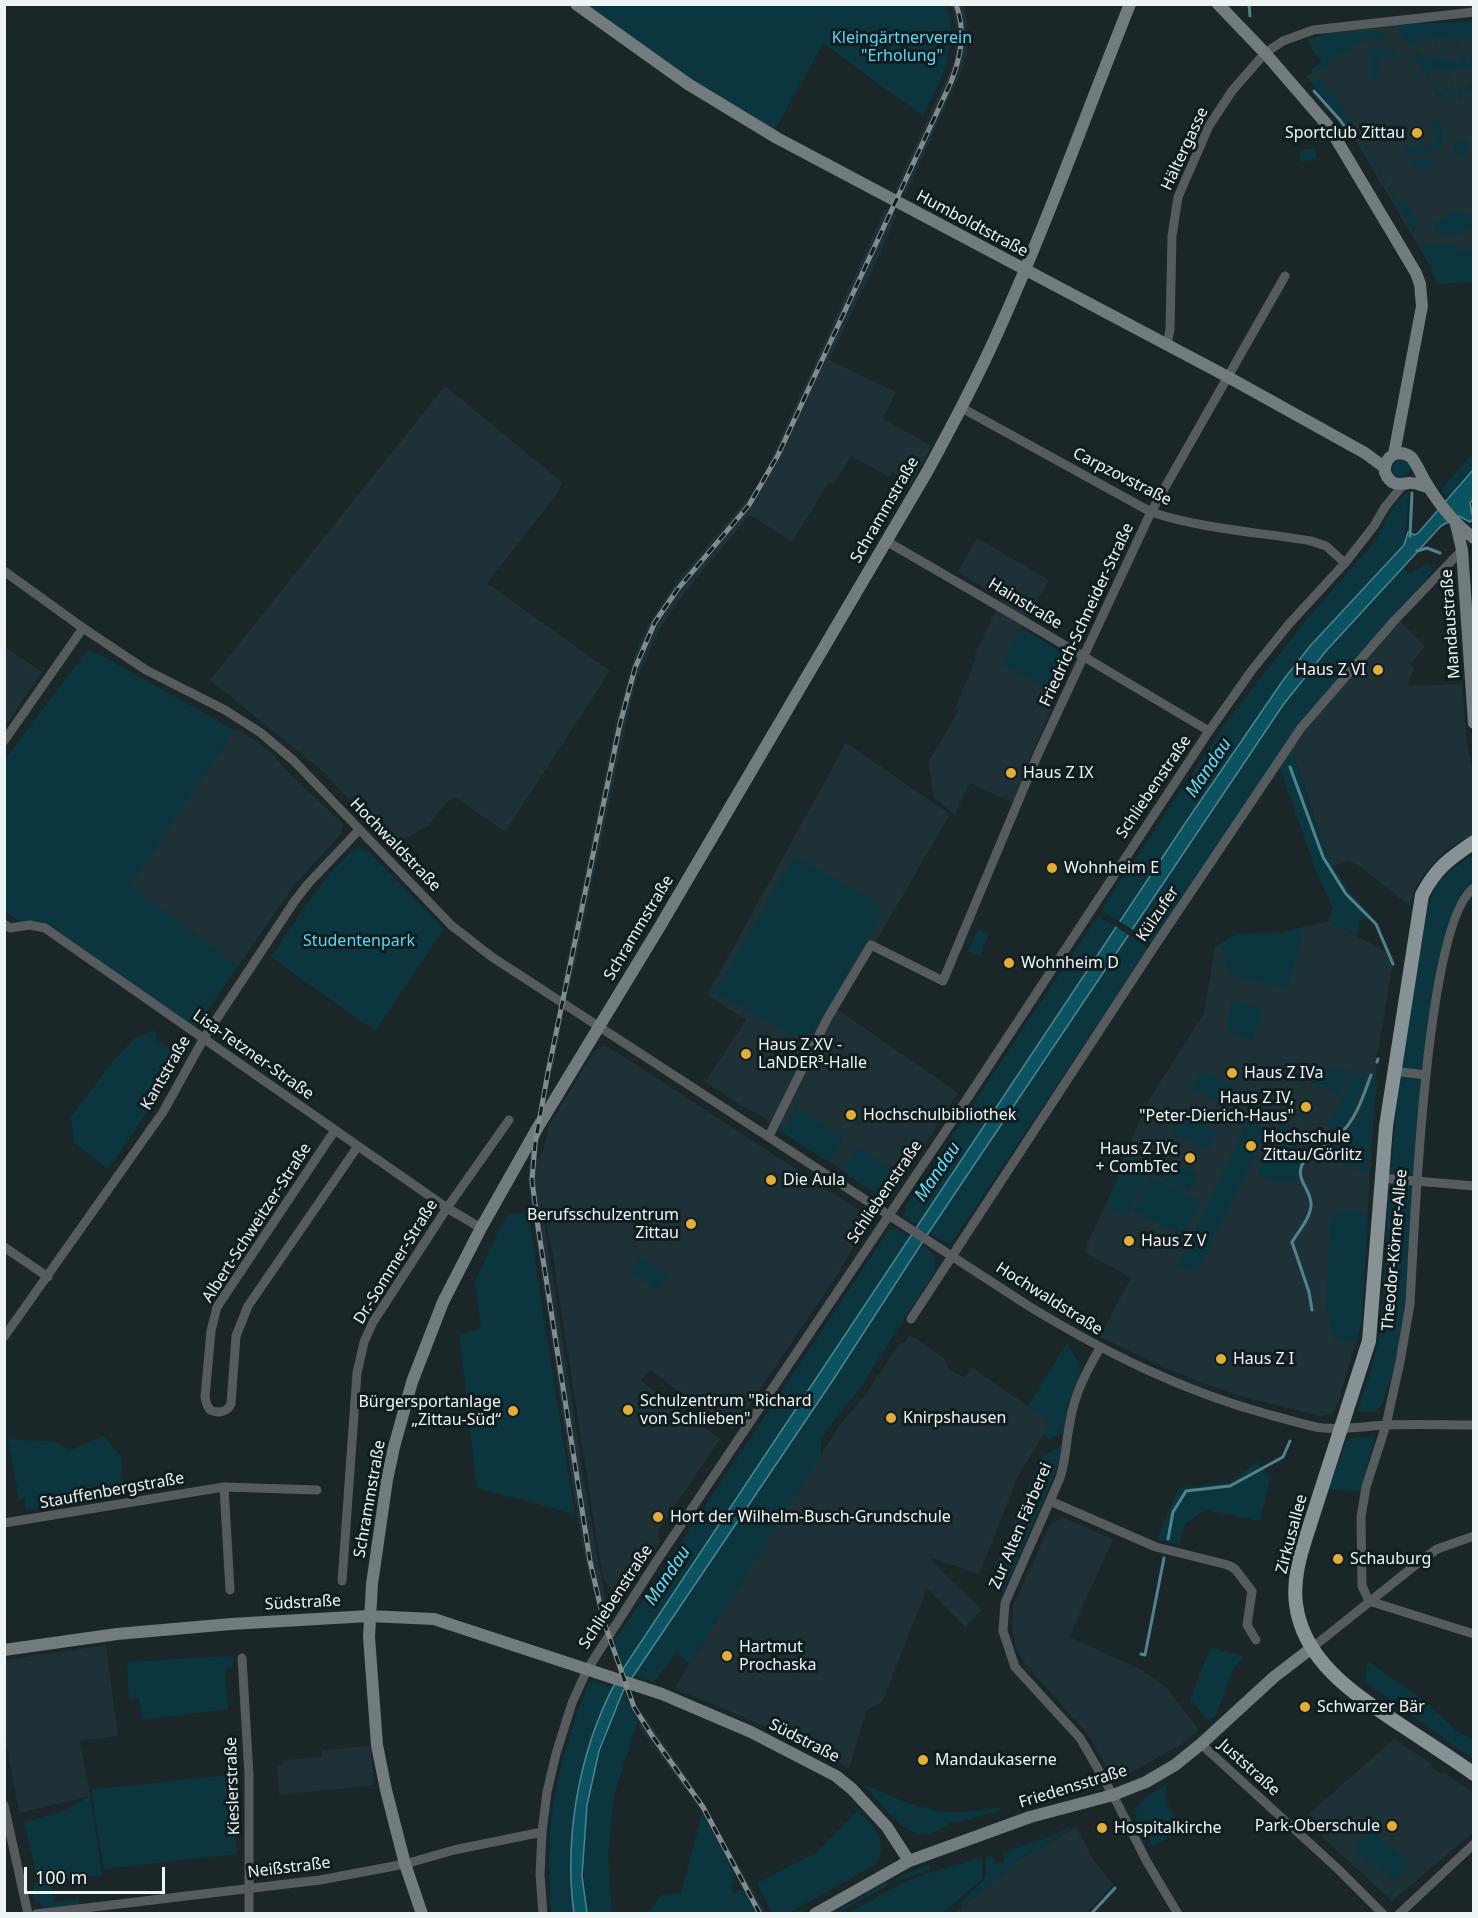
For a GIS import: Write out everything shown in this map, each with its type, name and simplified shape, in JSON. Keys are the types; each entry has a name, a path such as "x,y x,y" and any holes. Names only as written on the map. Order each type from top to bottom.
{"main road":[{"name":"Humboldtstraße","path":"576,4 688,84 777,138 1024,271 1228,377 1365,453 1392,462 1395,484 1428,487"},
{"name":"Schrammstraße","path":"422,1914 405,1864 377,1745 371,1680 369,1616 387,1480 412,1382 443,1302 481,1228 538,1127 659,928 927,472 962,408 1024,271 1130,4"},
{"path":"1218,4 1265,53 1336,137 1416,273 1420,284 1422,306 1392,462"},
{"name":"Mandaustraße","path":"1392,462 1414,459 1428,487 1466,540 1473,723"},
{"path":"1406,484 1415,477 1417,468"},
{"name":"Theodor-Körner-Allee","path":"1340,1428 1369,1341 1374,1300 1381,1178 1393,1071 1422,895 1439,868 1473,842"},
{"name":"Zirkusallee","path":"1340,1428 1296,1572 1295,1588 1298,1617 1302,1630 1335,1677 1356,1695 1473,1774"},
{"name":"Südstraße","path":"4,1650 117,1634 369,1616 435,1619 652,1691 751,1732 836,1776 861,1798 887,1827 909,1861"},
{"name":"Friedensstraße","path":"816,1914 909,1861 1030,1817 1113,1795 1146,1782 1175,1765 1201,1744 1274,1677 1313,1647"}],"street":[{"name":"Hältergasse","path":"1167,345 1170,328 1172,236 1178,197 1209,126 1232,91 1265,53 1284,40 1313,30 1473,12"},
{"name":"Friedrich-Schneider-Straße","path":"769,1136 826,1019 871,945 943,981 1038,754 1151,512 1285,276"},
{"name":"Carpzovstraße","path":"962,408 1151,512 1174,520 1311,540 1326,546 1345,563"},
{"name":"Schliebenstraße","path":"1385,507 1392,462"},
{"name":"Schliebenstraße","path":"543,1914 540,1875 547,1792 572,1703 656,1562 1245,679 1280,635 1345,563 1374,526 1385,507 1406,484"},
{"name":"Külzufer","path":"910,1319 1301,728 1466,540"},
{"name":"Hainstraße","path":"886,541 1209,731"},
{"name":"Hochwaldstraße","path":"4,571 146,670 225,710 261,733 294,761 463,936 951,1256 1100,1348 1164,1379 1211,1397 1315,1426 1340,1428 1386,1425 1473,1425"},
{"path":"4,741 83,628"},
{"name":"Kantstraße","path":"4,1337 163,1112 204,1038 294,903 307,885 359,830"},
{"name":"Theodor-Körner-Allee","path":"1369,1601 1362,1586 1361,1517 1366,1487 1386,1425 1410,1304 1421,1116 1441,965 1459,905 1473,888"},
{"name":"Lisa-Tetzner-Straße","path":"4,924 10,928 30,925 45,928 447,1208 481,1228"},
{"path":"1393,1071 1426,1075"},
{"name":"Dr.-Sommer-Straße","path":"342,1581 357,1372 364,1342 373,1322 447,1208 509,1120"},
{"name":"Albert-Schweitzer-Straße","path":"335,1130 217,1307 211,1331 206,1397 210,1410 222,1412 231,1404 236,1336 248,1306 358,1146"},
{"path":"1381,1178 1473,1186"},
{"path":"4,1247 48,1277"},
{"name":"Zur Alten Färberei","path":"1100,1348 1076,1395 1069,1424 1064,1464 1005,1603 1003,1631 1015,1667 1080,1738 1113,1795 1142,1854 1179,1914"},
{"path":"224,1487 230,1590"},
{"name":"Stauffenbergstraße","path":"4,1523 224,1487 317,1491"},
{"path":"1050,1501 1156,1547 1228,1565 1235,1569 1252,1591 1247,1625 1256,1640"},
{"path":"1313,1647 1437,1549 1473,1536"},
{"path":"1369,1601 1473,1634"},
{"name":"Kieslerstraße","path":"242,1658 249,1774 249,1914"},
{"name":"Juststraße","path":"1201,1744 1338,1869 1383,1914"},
{"path":"4,1805 28,1914"},
{"name":"Neißstraße","path":"36,1914 320,1880 405,1864 454,1850 542,1832"},
{"path":"1399,1914 1473,1844"}],"shaded area":[{"path":"951,5 964,5 965,7 967,52 963,68 906,194 895,189 953,64 957,34"},
{"path":"1473,22 1473,282 1437,284 1432,269 1358,145 1342,120 1306,76 1326,65 1329,48 1324,30 1388,24"},
{"path":"885,209 897,215 829,360 896,392 883,419 932,446 911,483 892,472 889,477 851,456 834,484 829,482 792,542 750,515 687,590 660,628 637,679 570,988 562,984 617,717 636,651 650,622 677,581 759,485"},
{"path":"445,386 562,482 557,494 487,583 610,671 505,832 455,797 446,803 428,826 391,846 326,774 210,680"},
{"path":"1473,470 1473,499 1470,503 1473,519 1470,522 1459,516 1441,526 1326,651 1283,705 623,1691 599,1751 587,1805 582,1876 587,1913 574,1914 571,1851 579,1787 596,1726 623,1669 1186,822 1284,679 1311,645 1404,545 1408,532 1415,535 1419,532"},
{"path":"977,538 1049,580 1002,664 1059,693 1034,748 1013,803 970,783 955,814 934,798 928,762 959,710 955,708 976,658 974,656 1002,599 958,572"},
{"path":"1399,620 1425,646 1410,665 1414,669 1407,686 1462,684 1467,745 1473,771 1473,834 1445,851 1424,873 1415,889 1410,906 1358,865 1347,861 1333,866 1321,839 1292,749 1346,679"},
{"path":"5,647 42,672 5,726"},
{"path":"238,729 271,752 288,772 343,824 341,834 295,884 238,966 129,886 234,730"},
{"path":"846,743 950,814 837,1009 958,1093 892,1196 887,1199 770,1124 765,1118 705,1082 746,1020 707,995"},
{"name":"Hochschule Zittau/Görlitz","path":"1328,921 1394,956 1377,1057 1361,1325 1337,1404 1332,1414 1320,1416 1240,1396 1206,1384 1172,1371 1100,1337 1131,1278 1084,1252 1115,1184 1144,1108 1204,1013 1215,947 1236,934 1279,933"},
{"path":"558,1015 563,1018 553,1068 546,1070"},
{"path":"604,1046 871,1218 837,1275 733,1430 650,1370 641,1381 720,1439 658,1531 659,1544 621,1600 603,1579 551,1244 540,1196 584,1481 609,1619 603,1626 586,1564 572,1483 528,1180 530,1153 539,1139 538,1158 543,1152 549,1125 592,1055 598,1048"},
{"path":"910,1335 944,1358 948,1368 964,1378 972,1368 1051,1422 1018,1476 979,1574 931,1558 982,1610 965,1627 927,1588 883,1701 866,1711 849,1769 788,1736 674,1688 839,1426 863,1398 900,1343 904,1343"},
{"path":"1064,1518 1113,1539 1069,1637 1140,1669 1166,1687 1199,1730 1182,1744 1123,1777 1110,1773 1090,1737 1017,1652 1012,1627 1013,1606 1052,1522"},
{"path":"106,1645 118,1736 80,1741 90,1796 19,1813 5,1738 5,1660"},
{"path":"642,1712 686,1775 766,1913 756,1913 702,1813 638,1725"},
{"name":"Park-Oberschule","path":"1394,1739 1432,1764 1431,1767 1442,1774 1444,1772 1473,1793 1473,1833 1392,1901 1303,1819"},
{"path":"371,1746 374,1785 279,1795 277,1765 283,1765 283,1760 322,1757 322,1750"},
{"path":"1076,1827 1092,1858 1113,1885 1087,1913 954,1914 1023,1857"}],"green space":[{"name":"Kleingärtnerverein \"Erholung\"","path":"579,5 947,5 951,27 947,65 923,116 823,43 775,130 637,46"},
{"path":"1473,22 1473,40 1460,39 1459,47 1456,47 1456,39 1438,38 1438,45 1435,45 1435,38 1421,37 1420,45 1406,43 1398,28 1399,24"},
{"path":"1376,31 1385,34 1385,38 1362,41 1331,60 1329,65 1314,74 1311,70 1321,60 1311,48 1308,38 1328,34"},
{"path":"1369,49 1397,51 1394,59 1389,55 1379,60 1382,65 1377,73 1375,84 1367,70 1374,66 1370,59"},
{"path":"1415,52 1420,52 1420,58 1437,59 1438,53 1441,53 1441,60 1461,61 1462,55 1466,55 1466,62 1473,62 1473,75 1471,75 1471,68 1451,69 1451,77 1447,77 1446,70 1429,71 1429,79 1413,55"},
{"path":"1319,78 1349,117 1361,139 1311,82"},
{"path":"1468,83 1472,83 1473,92 1462,93 1462,100 1459,100 1458,92 1445,93 1445,101 1441,101 1433,90 1437,86 1437,91 1451,90 1451,85 1454,84 1454,90 1469,89"},
{"path":"1431,122 1440,122 1442,126 1443,134 1439,147 1431,152 1406,154 1402,147 1432,146 1432,141 1437,142 1438,135 1431,133"},
{"path":"1461,139 1467,141 1469,147 1467,153 1461,155 1455,153 1453,147 1455,141"},
{"path":"1365,145 1398,202 1404,198 1417,222 1414,232 1363,146"},
{"path":"1315,148 1317,158 1301,162 1299,154 1305,149"},
{"path":"1429,158 1432,161 1431,168 1415,169 1409,160"},
{"path":"1456,212 1466,213 1473,219 1472,228 1453,234 1434,231 1435,223"},
{"path":"1457,244 1457,250 1473,249 1473,282 1437,284 1421,246"},
{"path":"1473,453 1473,470 1448,499 1441,490"},
{"path":"1397,460 1405,460 1410,465 1408,476 1397,478 1392,473 1392,465"},
{"path":"1409,492 1404,545 1350,602 1284,679 1120,922 1104,912 1102,909 1230,717 1309,617 1373,544 1397,501"},
{"path":"1428,563 1433,571 1298,726 1152,943 1132,930 1283,705 1326,651 1403,568 1410,574"},
{"path":"1022,628 1073,659 1059,693 1001,664"},
{"path":"88,650 101,655 234,730 130,886 238,966 195,1028 53,927 37,921 23,923 5,912 5,759"},
{"path":"1292,749 1326,851 1341,878 1369,914 1360,921 1357,936 1328,921 1333,909 1316,871 1280,768"},
{"name":"Studentenpark","path":"359,848 368,851 444,929 375,1031 271,957 299,915 338,864"},
{"path":"1473,855 1473,883 1462,892 1454,907 1442,945 1437,975 1416,1129 1406,1299 1397,1360 1381,1406 1374,1412 1357,1412 1372,1368 1381,1325 1389,1189 1400,1077 1426,918 1432,896 1441,880"},
{"path":"794,856 877,902 881,915 813,1033 793,1036 714,992"},
{"path":"1098,916 1116,927 918,1225 904,1216 906,1206"},
{"path":"1301,928 1301,942 1287,988 1238,977 1228,971 1220,944 1236,934 1279,933"},
{"path":"978,929 989,934 980,956 968,951"},
{"path":"1129,935 1148,948 954,1239 949,1243 945,1242 929,1232"},
{"path":"1232,999 1262,1009 1252,1042 1227,1029"},
{"path":"156,1030 156,1039 170,1049 176,1041 185,1049 168,1082 108,1169 74,1143 71,1117 111,1063 134,1039"},
{"path":"1279,1062 1287,1065 1288,1074 1285,1081 1278,1077 1275,1081 1271,1079"},
{"path":"1297,1066 1350,1071 1339,1095 1294,1073"},
{"path":"1201,1071 1238,1089 1229,1108 1191,1089"},
{"path":"1354,1072 1367,1075 1354,1108 1337,1132 1317,1149 1277,1131 1280,1124 1320,1141"},
{"path":"1373,1076 1377,1078 1377,1083 1367,1173 1353,1168 1324,1151 1343,1136 1359,1116"},
{"path":"796,1106 841,1136 843,1140 832,1157 823,1159 779,1130 780,1126 786,1128"},
{"path":"1180,1113 1217,1132 1208,1151 1171,1132"},
{"path":"1248,1120 1267,1130 1196,1274 1178,1265"},
{"path":"1274,1135 1309,1151 1300,1165 1298,1182 1277,1183 1257,1174"},
{"path":"859,1147 904,1178 892,1196 884,1198 849,1176 845,1168"},
{"path":"1130,1148 1139,1160 1145,1162 1153,1160 1127,1217 1105,1207"},
{"path":"1159,1155 1197,1174 1189,1192 1151,1173"},
{"path":"1149,1176 1201,1201 1183,1236 1133,1211"},
{"path":"1341,1210 1368,1215 1361,1325 1356,1343 1335,1341 1326,1309 1330,1225 1334,1214"},
{"name":"Bürgersportanlage „Zittau-Süd“","path":"528,1212 575,1514 477,1488 459,1334 481,1329 475,1281 506,1215"},
{"path":"896,1228 910,1238 623,1669 614,1640 889,1230"},
{"path":"922,1245 934,1255 935,1271 862,1385 821,1438 821,1455 689,1664 677,1652 654,1682 634,1675"},
{"path":"639,1256 668,1274 659,1290 630,1272"},
{"path":"1067,1343 1082,1368 1067,1406 1064,1432 1050,1439 1043,1435 1050,1422 1028,1406"},
{"path":"104,1436 121,1457 123,1482 103,1497 26,1510 25,1499 19,1499 8,1439 56,1442 69,1451"},
{"path":"1375,1437 1360,1492 1329,1489 1347,1438"},
{"path":"1062,1446 1058,1466 1003,1594 997,1577 996,1563 1042,1456"},
{"path":"1257,1462 1270,1478 1260,1521 1205,1510 1185,1524 1179,1545 1157,1539 1179,1488 1230,1483"},
{"path":"1210,1648 1244,1656 1233,1669 1216,1715 1208,1721 1190,1699"},
{"path":"233,1656 233,1667 225,1669 228,1709 142,1720 139,1698 129,1699 127,1662"},
{"path":"1369,1662 1427,1703 1459,1733 1473,1738 1473,1759 1365,1682"},
{"path":"589,1681 613,1687 585,1763 577,1802 571,1895 574,1913 551,1914 550,1825 558,1779"},
{"path":"623,1691 638,1720 614,1795 608,1855 612,1913 587,1914 584,1854 589,1800 602,1747"},
{"path":"229,1775 237,1854 104,1869 91,1790"},
{"path":"863,1784 928,1809 959,1812 997,1808 1002,1810 956,1823 955,1821 947,1823 948,1826 934,1832 920,1834 897,1821"},
{"path":"1167,1784 1165,1797 1180,1830 1152,1847 1138,1825 1136,1812 1141,1802"},
{"path":"90,1796 102,1875 51,1881 53,1902 79,1900 79,1905 46,1909 34,1899 33,1887 38,1882 24,1822 62,1812"},
{"path":"858,1810 875,1829 881,1842 881,1850 873,1866 789,1913 772,1913 757,1883 817,1852"},
{"path":"702,1813 734,1873 731,1889 734,1894 743,1889 756,1913 648,1913 661,1895 681,1893"},
{"path":"1068,1828 1069,1830 1023,1857 961,1908 962,1901 986,1876 986,1857 992,1856 995,1864 1005,1861 1002,1853"},
{"path":"1369,1830 1410,1861 1395,1880 1353,1850"},
{"path":"982,1858 982,1879 943,1913 848,1913 907,1881"},
{"path":"929,1864 930,1868 897,1882 896,1878"},
{"path":"886,1882 888,1885 838,1913 840,1909"}],"pier":[{"path":"1117,920 1135,931 1131,937 1114,925"}],"waterway":[{"path":"1249,4 1250,16"},
{"path":"1314,91 1351,136"},
{"path":"1410,536 1412,493"},
{"path":"1417,551 1427,548 1440,553"},
{"path":"1290,767 1323,857 1346,894 1376,924 1393,964"},
{"path":"1312,1310 1309,1292 1292,1242 1307,1219 1311,1205 1300,1170 1309,1156 1338,1136 1350,1123 1371,1075"},
{"path":"1168,1539 1173,1512 1186,1491 1230,1486 1283,1457 1290,1441"},
{"path":"1141,1654 1145,1655 1164,1558"},
{"path":"1091,1914 1115,1888"}],"railway":[{"path":"760,1914 703,1807 634,1707 604,1622 590,1561 538,1227 532,1180 535,1144 620,724 635,668 655,622 677,590 749,505 778,455 951,82 961,44 961,24 956,4"}],"place":[{"name":"Sportclub Zittau","path":"1417,133"},
{"name":"Haus Z VI","path":"1378,670"},
{"name":"Haus Z IX","path":"1011,773"},
{"name":"Wohnheim E","path":"1052,868"},
{"name":"Wohnheim D","path":"1009,963"},
{"name":"Haus Z XV - LaNDER³-Halle","path":"746,1054"},
{"name":"Haus Z IVa","path":"1232,1073"},
{"name":"Haus Z IV, \"Peter-Dierich-Haus\"","path":"1306,1107"},
{"name":"Hochschulbibliothek","path":"851,1115"},
{"name":"Hochschule Zittau/Görlitz","path":"1251,1146"},
{"name":"Haus Z IVc + CombTec","path":"1190,1158"},
{"name":"Die Aula","path":"771,1180"},
{"name":"Berufsschulzentrum Zittau","path":"691,1224"},
{"name":"Haus Z V","path":"1129,1241"},
{"name":"Haus Z I","path":"1221,1359"},
{"name":"Schulzentrum \"Richard von Schlieben\"","path":"628,1410"},
{"name":"Bürgersportanlage „Zittau-Süd“","path":"513,1411"},
{"name":"Knirpshausen","path":"891,1418"},
{"name":"Hort der Wilhelm-Busch-Grundschule","path":"658,1517"},
{"name":"Schauburg","path":"1338,1559"},
{"name":"Hartmut Prochaska","path":"727,1656"},
{"name":"Schwarzer Bär","path":"1305,1707"},
{"name":"Mandaukaserne","path":"923,1760"},
{"name":"Park-Oberschule","path":"1392,1826"},
{"name":"Hospitalkirche","path":"1102,1828"}],"water label":[{"name":"Mandau","path":"1209,768"},
{"name":"Mandau","path":"938,1172"},
{"name":"Mandau","path":"668,1576"}]}
